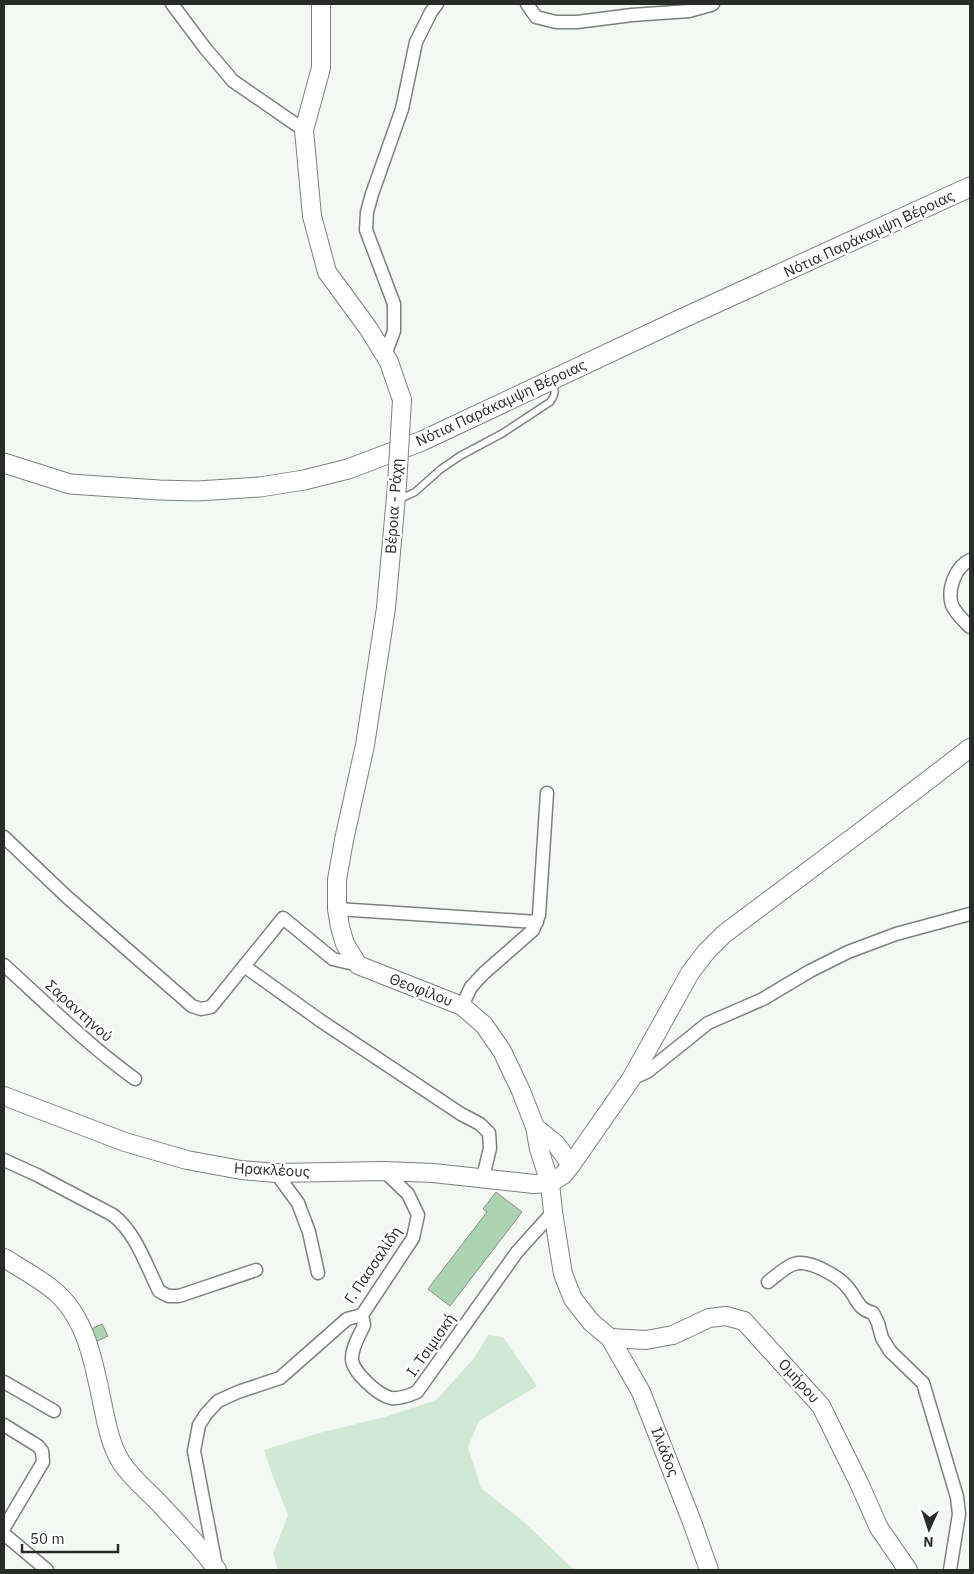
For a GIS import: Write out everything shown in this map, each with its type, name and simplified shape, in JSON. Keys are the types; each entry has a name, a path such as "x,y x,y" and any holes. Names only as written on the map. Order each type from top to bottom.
{"main road":[{"name":"Νότια Παράκαμψη Βέροιας","path":"4,463 70,484 197,491 260,487 304,480 348,469 422,441 970,187"}],"street":[{"path":"172,4 233,81 304,130"},
{"name":"Βέροια - Ράχη","path":"321,4 321,68 304,130 312,216 327,272 390,362 402,400 386,608 365,745 344,840 338,880 337,909 340,927 344,944 358,965"},
{"path":"385,354 394,331 394,304 366,230 367,212 402,109 416,42 437,4"},
{"path":"527,4 536,17 556,22 577,22 632,15 689,11 711,6 712,4"},
{"path":"970,560 965,562 955,575 952,587 952,604 958,616 970,627"},
{"path":"550,1183 563,1175 571,1165 631,1079 690,974 706,952 724,934 970,748"},
{"path":"462,1006 471,987 484,973 534,930 540,915 547,793"},
{"path":"4,837 67,897 192,1006 201,1009 211,1007 283,918 333,959 358,965"},
{"path":"337,909 537,922"},
{"path":"631,1079 647,1072 708,1023 763,999 810,971 848,952 896,934 970,914"},
{"name":"Σαραντηνού","path":"4,965 93,1046 135,1079"},
{"name":"Θεοφίλου","path":"358,965 462,1006 484,1025 502,1052 521,1091 535,1127 539,1149 550,1183 553,1212"},
{"path":"244,966 321,1021 461,1114 480,1124 489,1133 490,1148 483,1177"},
{"name":"Ηρακλέους","path":"4,1096 125,1142 170,1155 232,1168 276,1174 384,1171 433,1172 534,1184 550,1183"},
{"name":"Θεοφίλου","path":"535,1127 556,1144 571,1165"},
{"path":"4,1160 113,1215 130,1232 159,1291 168,1296 179,1296 256,1270"},
{"name":"Γ. Πασσαλίδη","path":"217,1569 194,1450 199,1425 218,1401 280,1378 346,1319 362,1315 413,1238 418,1215 408,1194 384,1171"},
{"path":"276,1174 298,1203 309,1232 318,1273"},
{"name":"Ι. Τσιμισκή","path":"362,1315 364,1325 352,1350 351,1360 355,1369 375,1391 390,1398 402,1398 417,1392 517,1252 553,1212"},
{"name":"Ιλιάδος","path":"553,1212 563,1274 573,1299 591,1322 610,1338 641,1392 709,1570"},
{"path":"4,1258 53,1289 69,1307 86,1334 113,1448 122,1464 217,1569"},
{"path":"768,1282 794,1264 821,1267 848,1287 863,1310 873,1313 882,1338 890,1351 923,1383 954,1488 965,1512 950,1570"},
{"name":"Ομήρου","path":"610,1338 646,1340 674,1335 709,1318 726,1316 744,1321 821,1406 879,1528 908,1570"},
{"path":"4,1382 54,1411"},
{"path":"4,1425 38,1446 42,1451 43,1462 4,1528"},
{"path":"4,1534 47,1570"}],"lane":[{"path":"396,493 415,492 441,468 503,433 550,402 555,395 555,389 551,380"}],"green space":[{"path":"488,1335 503,1337 537,1386 479,1421 468,1447 481,1488 524,1522 571,1567 577,1570 278,1570 273,1554 288,1515 264,1450 319,1433 385,1417 436,1400 475,1357"}],"building":[{"path":"496,1192 522,1212 450,1306 428,1289 487,1212 483,1209"},
{"path":"102,1324 108,1336 95,1342 89,1330"}]}
